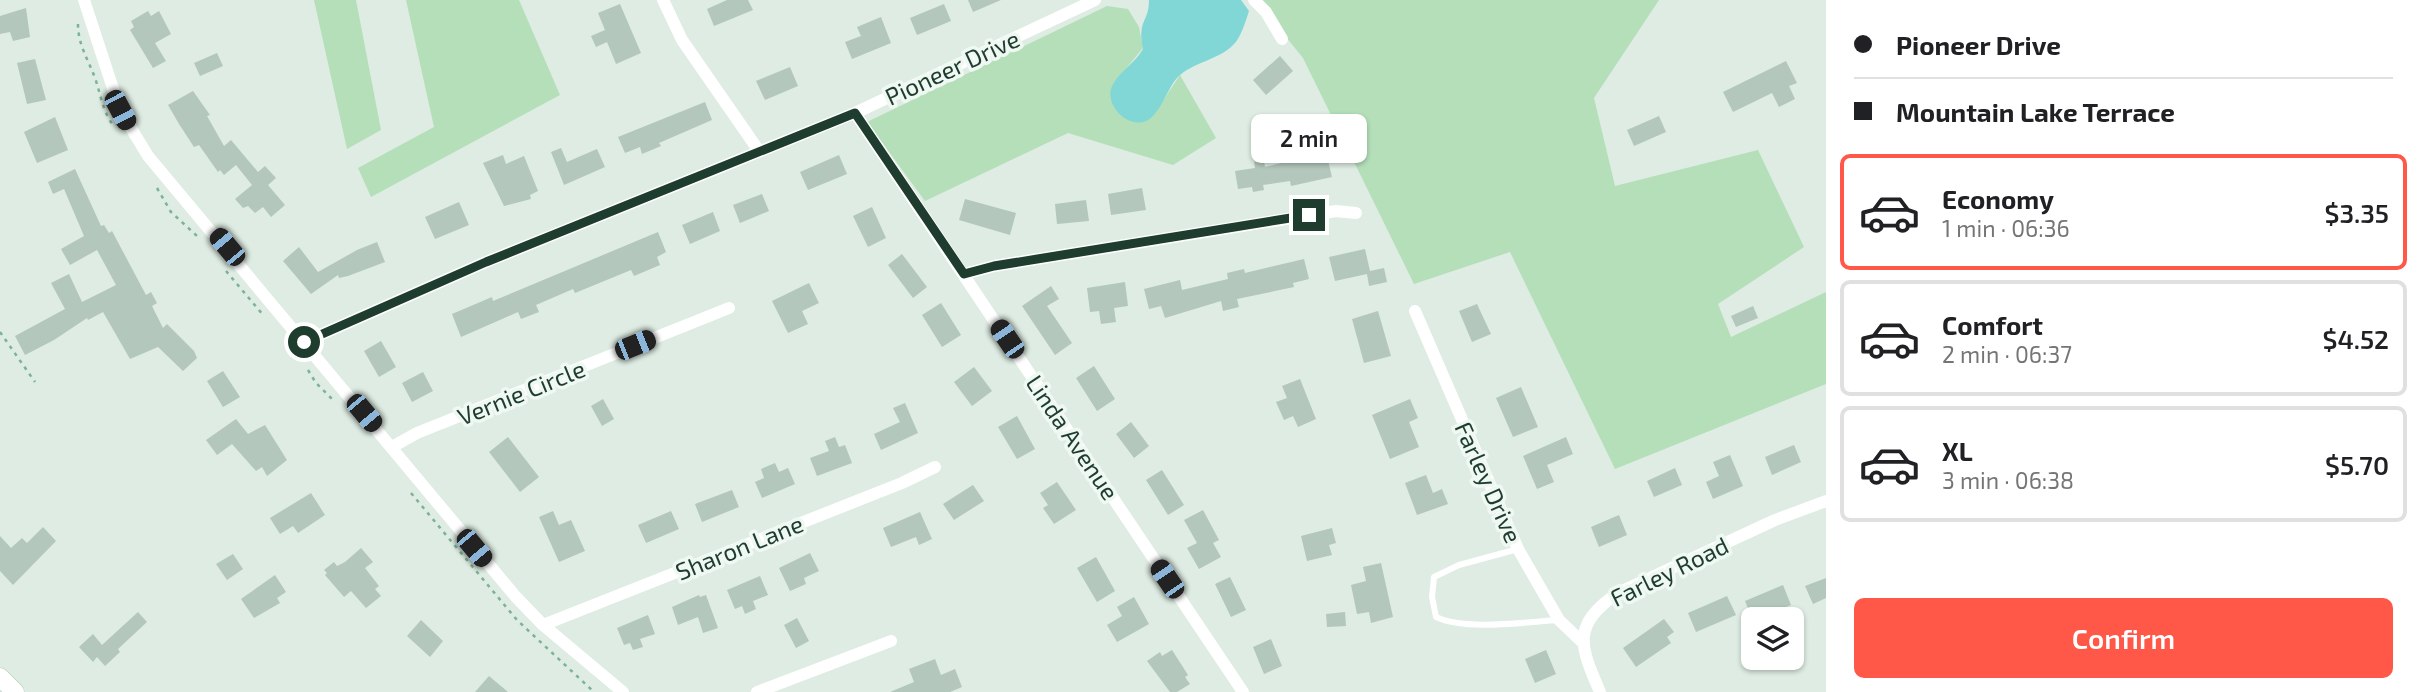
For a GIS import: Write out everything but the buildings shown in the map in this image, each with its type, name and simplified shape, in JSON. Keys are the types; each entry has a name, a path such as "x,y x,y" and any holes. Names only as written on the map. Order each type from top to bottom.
{"street":[{"path":"84,0 110,86 133,136 459,530 543,625 623,692"},
{"path":"663,0 682,40 759,151"},
{"name":"Pioneer Drive","path":"304,342 486,262 855,113 1095,0"},
{"path":"1254,0 1266,12 1282,39"},
{"name":"Linda Avenue","path":"855,113 1243,692"},
{"path":"964,274 1007,263 1336,211 1356,214"},
{"name":"Vernie Circle","path":"392,447 417,433 729,307"},
{"name":"Farley Drive","path":"1415,311 1518,549 1559,620 1581,641"},
{"name":"Sharon Lane","path":"543,625 902,483 934,467"},
{"name":"Farley Road","path":"1581,641 1592,614 1618,593 1775,520 1826,501"},
{"path":"757,692 891,641"},
{"path":"1581,641 1586,662 1600,692"},
{"path":"0,677 15,692"}],"lane":[{"path":"1518,549 1459,565 1434,577 1432,597 1436,617 1447,622 1473,623 1559,620"}],"path":[{"path":"0,332 35,382"}],"green space":[{"path":"314,0 356,0 381,130 347,149"},
{"path":"406,0 519,0 560,95 371,197 358,168 434,127"},
{"path":"1256,0 1659,0 1594,98 1615,186 1758,150 1804,247 1718,304 1731,337 1826,292 1826,384 1615,469 1510,252 1414,284 1303,58"},
{"path":"1107,6 1128,9 1139,27 1143,48 1113,84 1154,114 1180,75 1216,138 1173,165 1068,133 925,201 867,122"}],"water":[{"path":"1149,0 1241,0 1249,11 1236,42 1227,50 1177,78 1151,118 1139,123 1119,113 1110,93 1115,81 1143,49 1141,32"}],"route":[{"path":"304,342 486,262 855,113 964,274 994,266 1309,215"}]}
